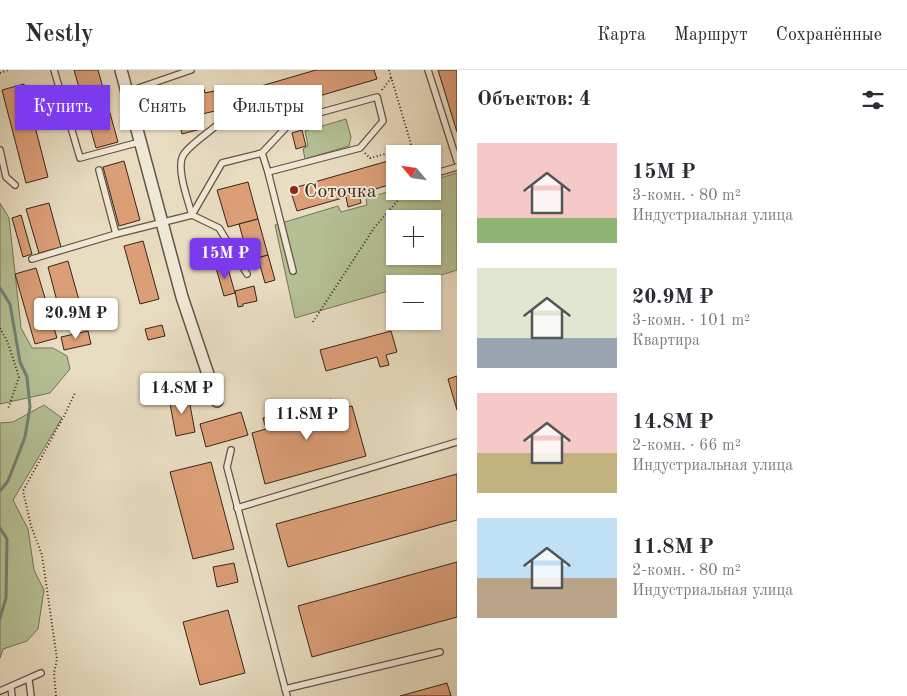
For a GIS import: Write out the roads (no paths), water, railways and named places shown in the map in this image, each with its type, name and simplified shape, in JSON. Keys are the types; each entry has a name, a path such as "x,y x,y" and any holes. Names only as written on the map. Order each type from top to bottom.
{"street":[{"path":"121,70 125,85"},
{"path":"137,130 182,297 217,401"}],"lane":[{"path":"54,70 80,158 140,142"},
{"path":"147,85 191,70"},
{"path":"428,70 457,162"},
{"path":"192,215 222,163 262,153 293,120 377,97 383,121 360,148 268,172"},
{"path":"192,215 180,163 184,153 214,128"},
{"path":"0,150 6,177 15,185"},
{"path":"262,153 294,270"},
{"path":"441,172 457,167"},
{"path":"99,170 116,234"},
{"path":"32,259 116,234 192,215 219,228 247,274"},
{"path":"238,508 457,442"},
{"path":"231,450 227,467 287,696"},
{"path":"285,689 440,652"},
{"path":"0,691 11,688 42,673"},
{"path":"28,680 31,696"},
{"path":"11,688 12,696"}],"waterway":[{"path":"0,288 10,304 20,362 27,377 30,407 25,437 8,481 0,491"},
{"path":"0,528 7,539 6,598 0,618"}],"place":[{"name":"Соточка","path":"294,190"}]}
